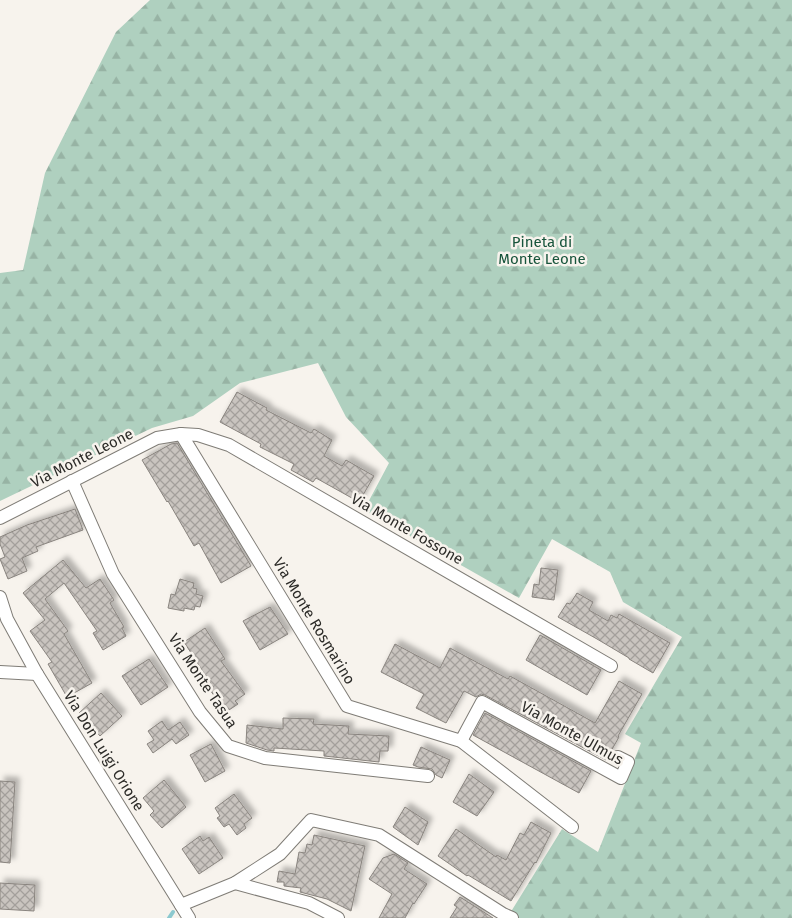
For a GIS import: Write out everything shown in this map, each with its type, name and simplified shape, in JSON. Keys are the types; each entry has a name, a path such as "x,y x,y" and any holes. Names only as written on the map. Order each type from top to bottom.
{"street":[{"name":"Via Monte Leone","path":"0,518 157,438 181,434"},
{"name":"Via Monte Fossone","path":"181,434 198,435 229,445 611,666"},
{"name":"Via Monte Rosmarino","path":"181,434 347,706 461,741 572,827"},
{"name":"Via Monte Tasua","path":"72,482 113,574 200,712 228,746 265,758 428,776"},
{"name":"Via Don Luigi Orione","path":"0,597 6,619 37,674 190,918"},
{"path":"0,672 37,674"},
{"name":"Via Monte Ulmus","path":"461,741 482,702 621,778 628,762 618,757"},
{"path":"181,904 235,883 280,854 311,820 379,835 512,918"},
{"path":"235,883 309,903 338,918"}],"green space":[{"name":"Pineta di Monte Leone","path":"150,0 792,0 792,918 507,918 562,829 598,852 641,743 625,734 682,637 623,602 610,572 552,539 519,598 364,510 389,463 346,417 318,363 240,383 193,416 152,428 0,501 0,273 23,270 45,173 116,32"}],"building":[{"path":"237,392 267,408 266,410 311,433 314,429 332,440 324,456 342,466 346,460 374,476 359,502 316,478 313,482 291,470 294,464 260,447 261,444 220,422"},
{"path":"177,443 251,566 221,583 199,543 194,546 142,460 171,444"},
{"path":"75,509 83,530 36,547 38,551 22,558 27,571 8,579 0,559 5,557 0,544 0,537 27,525"},
{"path":"63,560 86,588 100,579 114,600 110,603 124,627 122,628 126,636 103,650 93,633 97,631 64,583 45,599 68,631 64,634 92,683 67,697 48,664 52,662 30,631 45,620 23,593"},
{"path":"541,568 558,570 554,600 532,597 534,584 539,585"},
{"path":"180,579 194,583 193,588 197,589 196,594 203,596 200,607 195,606 194,610 184,608 184,611 168,608 171,594 175,595"},
{"path":"577,593 593,602 589,610 608,621 611,615 617,618 619,614 670,643 653,673 558,617 567,603 570,604"},
{"path":"270,607 288,634 260,650 243,621"},
{"path":"205,628 225,659 221,661 245,694 235,701 238,704 226,712 210,690 213,687 184,642"},
{"path":"540,635 601,670 587,695 526,660"},
{"path":"395,644 440,668 450,648 508,679 510,676 595,723 619,681 642,694 606,760 485,695 481,694 476,697 464,691 446,723 416,708 424,694 381,672"},
{"path":"149,659 168,687 141,705 122,676"},
{"path":"101,693 122,716 100,736 79,713"},
{"path":"485,713 591,771 579,793 473,735"},
{"path":"283,718 314,719 313,724 349,726 348,734 389,736 388,751 380,751 379,762 324,756 324,751 274,748 274,751 267,750 246,743 247,725 283,729"},
{"path":"162,721 168,730 180,722 189,735 176,744 172,739 153,753 147,744 154,740 148,731"},
{"path":"211,744 225,771 205,782 190,755"},
{"path":"421,747 450,760 442,778 436,775 432,769 413,765"},
{"path":"469,774 494,792 477,816 453,802"},
{"path":"164,780 186,807 162,828 150,815 154,811 143,798"},
{"path":"0,781 15,782 10,863 0,862"},
{"path":"234,794 252,818 244,824 246,828 237,835 229,824 224,827 217,818 220,816 215,808"},
{"path":"405,807 428,822 418,845 393,827"},
{"path":"531,822 551,833 536,863 511,901 467,876 438,856 456,829 496,857 497,855 506,860 520,833 524,835"},
{"path":"314,835 365,846 351,911 327,899 300,892 301,888 284,886 284,882 277,882 279,871 295,874 299,852 305,853 307,844 312,845"},
{"path":"200,836 203,841 209,837 223,858 199,874 182,849"},
{"path":"394,854 408,863 404,869 427,884 405,918 379,918 392,894 369,879 383,858"},
{"path":"0,883 35,885 34,911 0,909"},
{"path":"460,897 493,918 450,918 457,907 454,905"}],"waterway":[{"path":"169,918 173,912"}]}
